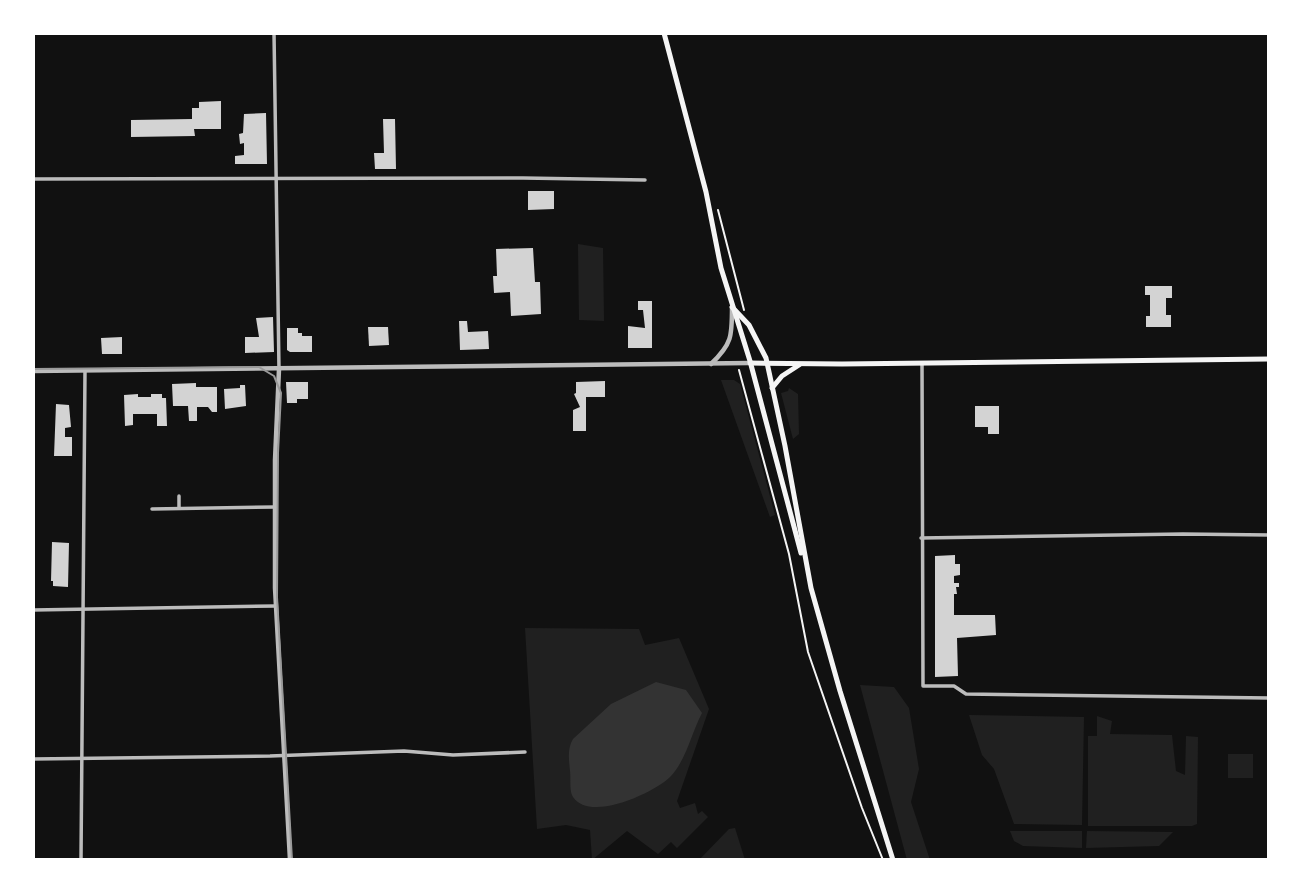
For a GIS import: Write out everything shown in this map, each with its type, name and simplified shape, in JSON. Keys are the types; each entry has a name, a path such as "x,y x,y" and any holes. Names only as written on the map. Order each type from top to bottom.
{"main road":[{"path":"664,33 706,192 732,307 750,363 784,495 836,679 893,860"},
{"path":"732,307 748,325 767,362 808,576"},
{"path":"750,363 1269,359"},
{"path":"772,388 782,376 802,364"}],"street":[{"path":"274,33 279,369 275,507 276,606 290,860"},
{"path":"33,179 645,180"},
{"path":"710,364 731,339 732,307"},
{"path":"33,371 750,363"},
{"path":"922,363 923,686 954,687 966,694 1269,698"},
{"path":"81,860 85,371"},
{"path":"179,496 180,508"},
{"path":"152,509 275,507"},
{"path":"921,538 1269,535"},
{"path":"33,610 276,606"},
{"path":"33,759 525,752"}],"path":[{"path":"738,373 743,381 789,554 808,652 862,808 883,860"}],"shaded area":[{"path":"578,244 603,248 604,321 579,320"},
{"path":"721,380 734,380 740,384 775,515 770,517"},
{"path":"789,388 798,394 799,434 793,439 781,393"},
{"path":"525,628 639,629 645,645 679,638 709,709 677,801 680,808 695,803 698,814 702,811 708,817 677,848 671,842 658,854 627,831 592,860 590,830 566,825 537,829"},
{"path":"656,682 686,690 702,713 681,762 663,783 638,797 608,806 593,807 581,804 571,791 569,755 573,739 611,704"},
{"path":"860,685 894,687 909,708 919,769 911,802 930,860 907,860"},
{"path":"969,715 1084,717 1082,825 1014,824 994,769 982,755"},
{"path":"1097,716 1112,721 1110,734 1172,735 1176,771 1185,775 1186,736 1198,737 1197,824 1088,826 1088,736 1097,736"},
{"path":"1228,754 1253,754 1253,778 1228,778"},
{"path":"735,828 745,860 699,860 729,829"},
{"path":"1010,831 1082,831 1082,848 1023,846 1014,841"},
{"path":"1087,831 1173,832 1159,846 1086,848"}],"building":[{"path":"221,101 221,129 194,129 195,136 131,137 131,120 192,119 192,108 199,108 199,102"},
{"path":"266,113 267,164 235,164 235,156 244,155 244,143 240,144 239,134 243,133 244,114"},
{"path":"383,119 395,119 396,169 375,169 374,153 384,153"},
{"path":"528,191 554,191 554,209 528,210"},
{"path":"533,248 535,282 540,282 541,314 511,316 510,292 494,293 493,276 497,276 496,249"},
{"path":"1145,286 1172,286 1172,298 1166,298 1166,315 1171,315 1171,327 1146,327 1146,316 1150,316 1150,295 1145,295"},
{"path":"638,301 652,301 652,348 628,348 628,326 645,328 643,310 638,310"},
{"path":"273,317 274,352 245,353 245,337 259,337 256,318"},
{"path":"459,321 467,321 468,332 488,331 489,349 460,350"},
{"path":"368,327 388,327 389,345 369,346"},
{"path":"287,328 298,328 298,333 302,333 302,336 312,336 312,352 287,350"},
{"path":"122,337 122,354 102,354 101,338"},
{"path":"605,381 605,397 586,397 586,431 573,431 573,410 580,407 574,394 576,382"},
{"path":"286,382 308,382 308,399 287,403"},
{"path":"196,383 196,387 217,387 217,412 212,412 208,407 197,407 197,421 189,421 188,406 173,406 172,384"},
{"path":"240,385 245,385 246,406 225,409 224,389 240,388"},
{"path":"138,394 138,397 151,397 151,394 162,394 162,398 166,398 167,426 157,426 157,414 133,414 133,425 125,426 124,395"},
{"path":"56,404 69,405 71,427 65,428 65,437 72,437 72,456 54,456"},
{"path":"975,406 999,406 999,434 988,434 988,427 975,427"},
{"path":"52,542 69,543 68,587 53,586 51,581"},
{"path":"955,555 955,564 960,564 960,575 954,576 954,583 959,583 959,587 956,587 957,594 954,594 954,615 995,615 996,635 957,638 958,676 935,677 935,556"}],"tram line":[{"path":"33,369 259,367 274,376 281,393 277,597 292,860"}]}
